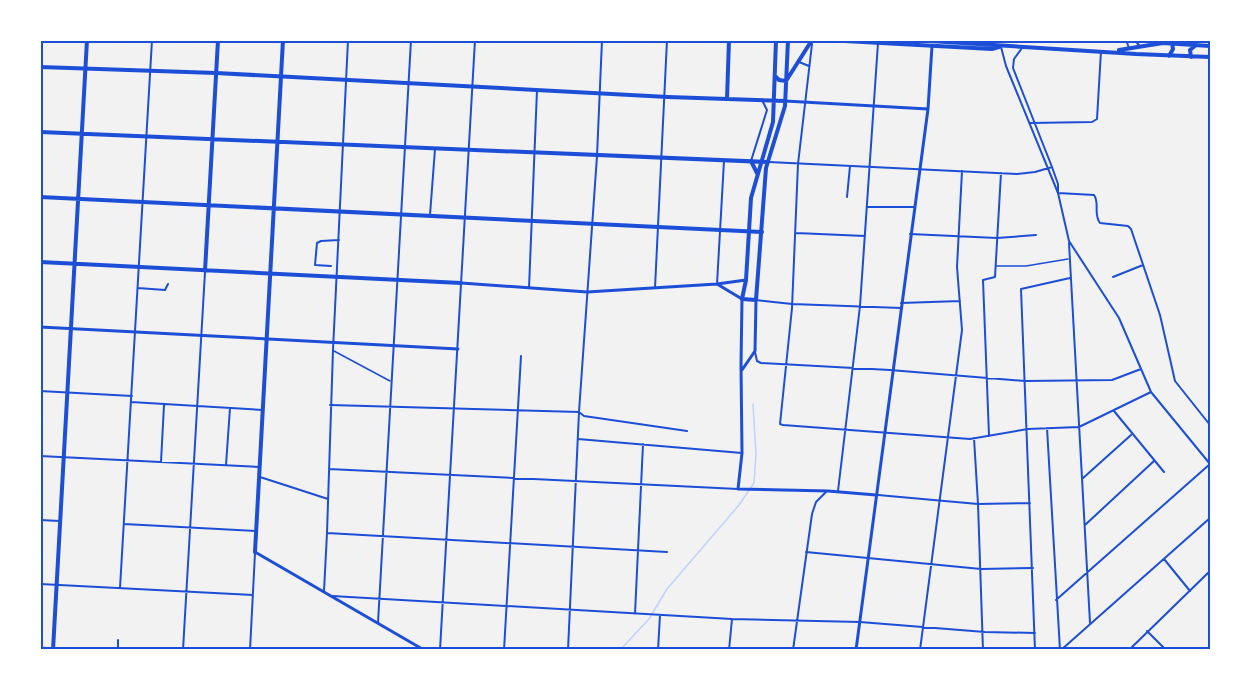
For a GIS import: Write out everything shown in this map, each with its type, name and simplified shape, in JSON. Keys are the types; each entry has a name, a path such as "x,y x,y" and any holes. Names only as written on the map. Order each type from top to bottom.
{"main road":[{"path":"53,649 87,40"},
{"path":"205,271 218,40"},
{"path":"255,552 283,40"},
{"path":"727,99 729,40"},
{"path":"776,40 772,129 751,198 746,280 742,299 756,300 762,231 759,200 767,162 781,122 785,101 788,40"},
{"path":"786,83 812,40"},
{"path":"826,40 1210,57"},
{"path":"914,40 992,44 1001,47"},
{"path":"1103,51 1172,43 1210,46"},
{"path":"1169,56 1173,49 1172,43"},
{"path":"1191,57 1190,48 1196,44"},
{"path":"1129,48 1136,54"},
{"path":"40,67 216,73 785,101"},
{"path":"775,75 786,83"},
{"path":"40,132 767,162"},
{"path":"751,161 757,173"},
{"path":"40,197 762,231"},
{"path":"751,198 759,200"},
{"path":"40,262 461,284"},
{"path":"746,280 759,271"}],"street":[{"path":"120,588 152,40"},
{"path":"324,591 330,405 348,40"},
{"path":"378,623 411,40"},
{"path":"440,650 475,40"},
{"path":"568,650 579,412 597,156 602,40"},
{"path":"655,288 667,40"},
{"path":"812,40 798,164 792,304 780,424 974,438 1028,429 1079,427 1152,393"},
{"path":"1126,40 1129,48"},
{"path":"1134,40 1142,47"},
{"path":"838,491 860,306 878,43"},
{"path":"856,650 928,109 932,46"},
{"path":"1001,47 1008,70 1058,193 1069,241 1090,623"},
{"path":"1022,48 1014,59 1013,68 1052,167 1058,184 1058,193"},
{"path":"1030,123 1092,122 1097,119 1103,51"},
{"path":"799,62 809,66"},
{"path":"1008,70 1013,68"},
{"path":"529,289 537,90"},
{"path":"1020,100 1025,98"},
{"path":"751,161 767,110 762,100"},
{"path":"785,101 928,109"},
{"path":"430,215 435,148"},
{"path":"717,284 724,161"},
{"path":"767,162 1026,174 1052,167"},
{"path":"847,197 850,166"},
{"path":"920,650 962,330 957,267 962,171"},
{"path":"989,436 983,280 995,278 1001,173"},
{"path":"1058,193 1095,196 1098,220 1104,225 1128,226 1131,229 1160,315 1175,381 1210,425"},
{"path":"867,207 914,207"},
{"path":"796,233 866,236"},
{"path":"910,234 997,238 1036,235"},
{"path":"331,266 315,265 317,243 339,240"},
{"path":"1056,600 1210,464 1152,393 1119,318 1069,241"},
{"path":"1113,277 1143,265"},
{"path":"183,650 205,271"},
{"path":"1035,650 1021,289 1070,278"},
{"path":"461,284 587,292 717,284 746,280"},
{"path":"138,288 165,290 168,284"},
{"path":"717,284 742,299 740,490"},
{"path":"901,308 792,304 756,300 754,351 759,363 893,370 1025,381 1112,380 1141,369"},
{"path":"901,303 960,301"},
{"path":"40,327 458,349"},
{"path":"742,370 754,351"},
{"path":"504,650 521,356"},
{"path":"40,391 132,396"},
{"path":"131,402 263,410"},
{"path":"161,462 164,405"},
{"path":"330,405 579,412 584,416 687,431"},
{"path":"226,465 230,408"},
{"path":"1114,411 1164,472"},
{"path":"1047,428 1060,650"},
{"path":"1082,479 1132,434"},
{"path":"974,438 983,650"},
{"path":"578,439 742,453"},
{"path":"637,614 643,444"},
{"path":"40,456 260,468"},
{"path":"1084,525 1154,461"},
{"path":"329,469 642,486 740,490 828,490 978,504 1030,503"},
{"path":"260,477 328,499"},
{"path":"793,650 814,508 820,497 828,490"},
{"path":"1060,650 1210,518"},
{"path":"40,520 60,521"},
{"path":"124,524 256,531"},
{"path":"327,533 666,552"},
{"path":"250,650 255,552 424,650"},
{"path":"806,552 981,569 1033,568"},
{"path":"1164,559 1190,591"},
{"path":"1129,650 1210,571"},
{"path":"40,584 253,594"},
{"path":"332,596 732,619 860,622 985,633 1035,633"},
{"path":"658,650 659,615"},
{"path":"729,650 732,619"},
{"path":"1147,631 1166,650"},
{"path":"118,640 118,650"},
{"path":"40,648 67,650"}],"lane":[{"path":"996,267 1026,266 1069,258"},
{"path":"333,350 392,382"}],"waterway":[{"path":"620,650 649,619 667,589 739,505 754,483 756,454 753,404"}]}
